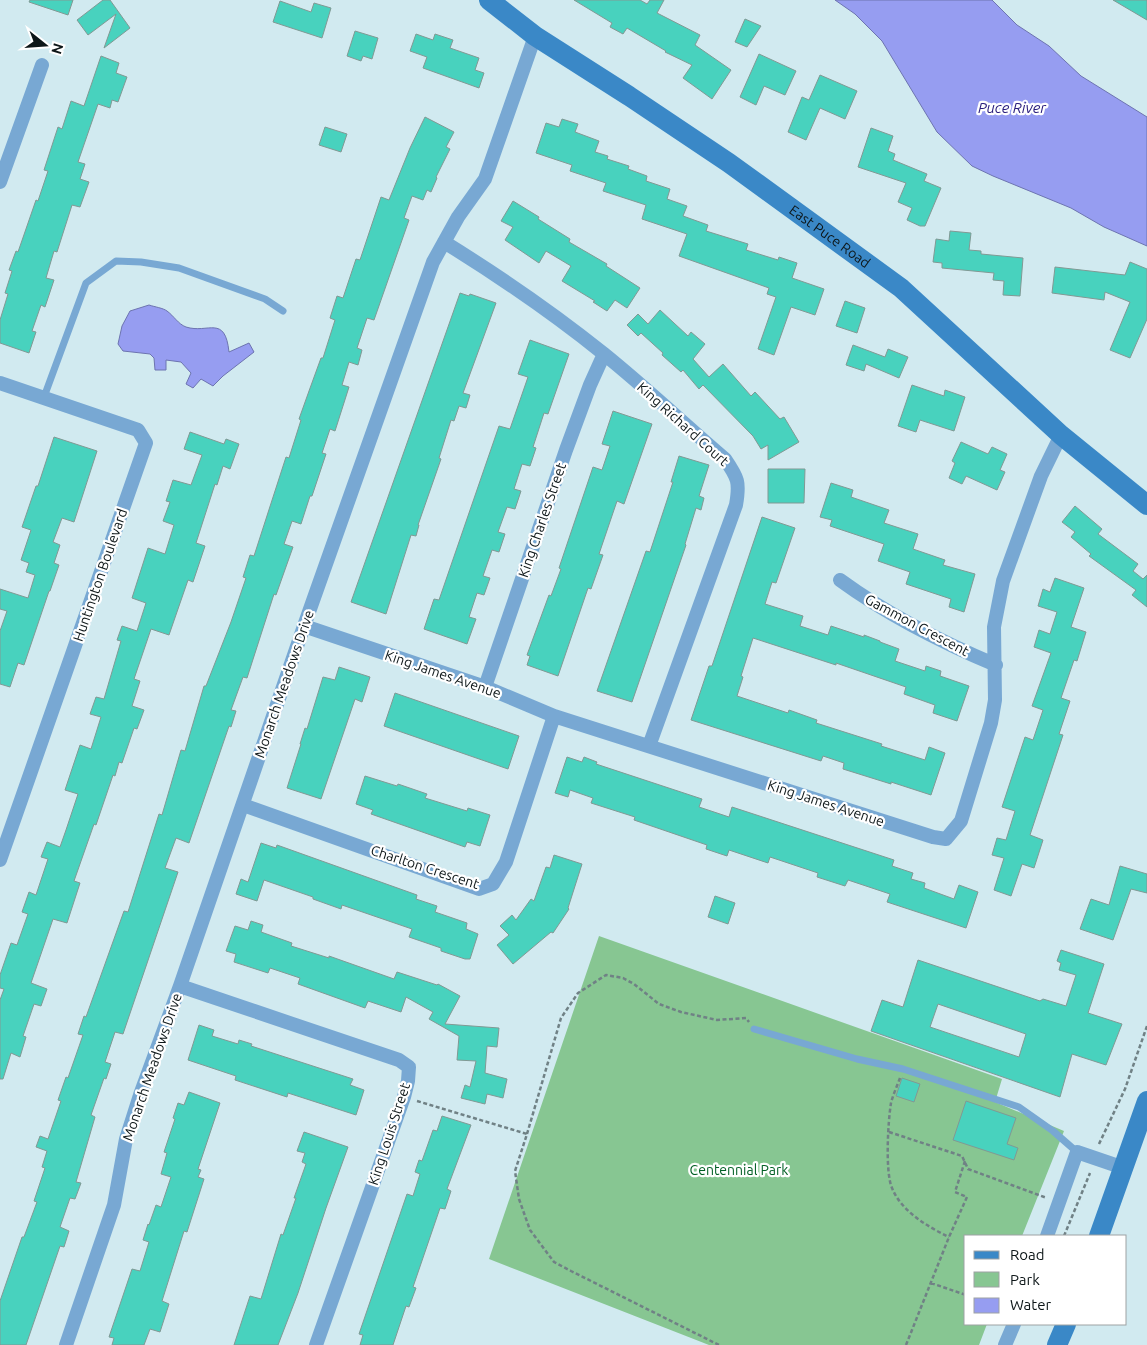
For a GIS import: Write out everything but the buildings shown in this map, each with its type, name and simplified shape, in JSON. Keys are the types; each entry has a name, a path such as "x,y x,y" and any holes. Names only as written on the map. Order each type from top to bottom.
{"main road":[{"name":"East Puce Road","path":"489,0 535,36 729,163 901,288 1061,435 1147,505"},
{"path":"1099,1235 1147,1102"},
{"path":"1057,1345 1066,1325"}],"street":[{"name":"Monarch Meadows Drive","path":"66,1345 114,1205 128,1130 433,262 458,216 485,179 535,36"},
{"path":"0,182 42,66"},
{"name":"King Richard Court","path":"444,242 490,270 604,354 725,459 737,477 736,505 649,746"},
{"name":"King Charles Street","path":"485,687 566,450 590,385 604,354"},
{"name":"Huntington Boulevard","path":"0,383 138,430 146,443 0,860"},
{"name":"King James Avenue","path":"304,626 485,687 554,716 932,837 946,839 961,820 991,723 995,700 994,627 1003,580 1040,476 1061,435"},
{"name":"Gammon Crescent","path":"840,580 864,597 949,645 996,665"},
{"name":"Charlton Crescent","path":"243,805 479,889 493,884 506,862 554,716"},
{"name":"King Louis Street","path":"180,986 399,1060 409,1067 404,1097 316,1345"},
{"path":"1047,1235 1077,1152 1124,1168"},
{"path":"1005,1345 1014,1325"}],"lane":[{"path":"44,397 86,284 116,261 141,262 179,268 265,299 283,311"},
{"path":"754,1029 857,1059 903,1070 1019,1107 1053,1131 1077,1152"}],"path":[{"path":"720,1345 554,1262 530,1230 519,1199 515,1171 561,1018 578,994 606,975 628,981 659,1004 680,1012 717,1020 746,1018 754,1029"},
{"path":"1099,1144 1124,1089 1147,1026"},
{"path":"903,1070 891,1103 888,1176 892,1189 916,1218 930,1228 949,1237"},
{"path":"404,1097 527,1134"},
{"path":"889,1132 962,1156 968,1169 1059,1202"},
{"path":"906,1345 967,1197 955,1192 965,1162"},
{"path":"1064,1235 1090,1173"},
{"path":"931,1283 964,1294"}],"green space":[{"name":"Centennial Park","path":"599,936 1002,1079 995,1102 1064,1131 1022,1235 964,1235 964,1325 987,1325 979,1345 709,1345 489,1259"}],"water":[{"name":"Puce River","path":"835,0 992,0 1017,25 1049,46 1081,76 1147,117 1147,246 1104,227 1071,208 972,166 937,132 882,41 855,14"},
{"path":"149,305 165,310 186,327 194,329 219,329 224,333 229,352 249,343 254,352 213,386 201,379 193,388 186,384 191,373 181,362 166,360 166,370 155,370 154,358 150,354 123,351 118,344 122,326 130,311"}]}
